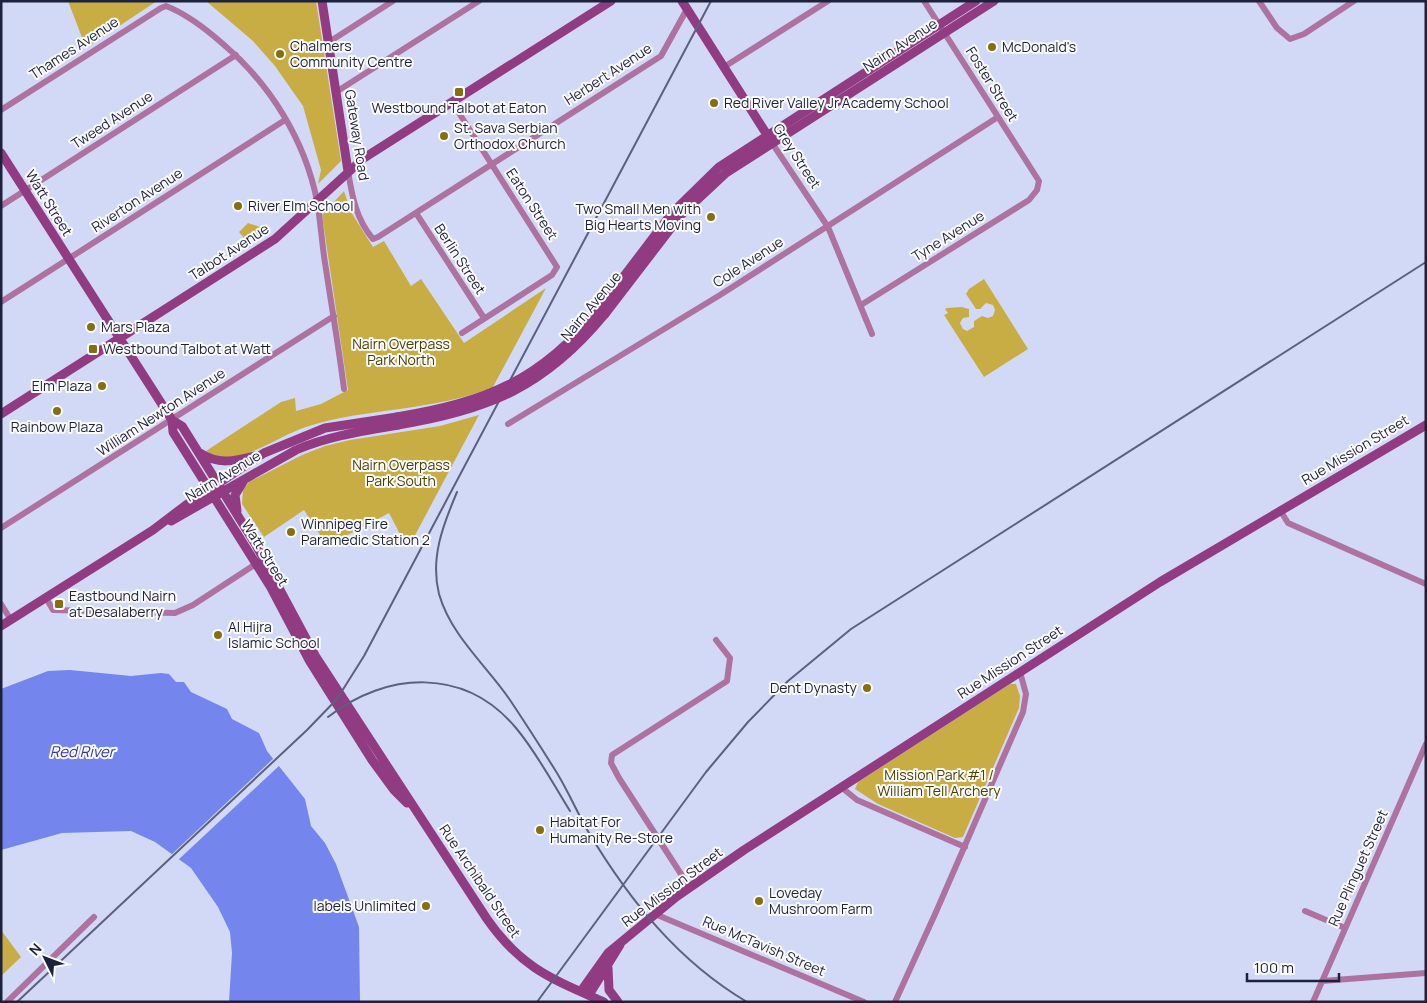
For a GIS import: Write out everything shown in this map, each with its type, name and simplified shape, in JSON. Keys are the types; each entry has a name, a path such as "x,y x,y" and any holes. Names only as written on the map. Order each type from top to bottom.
{"main road":[{"name":"Gateway Road","path":"322,1 348,171"},
{"name":"Talbot Avenue","path":"1,414 276,239 364,158 611,1"},
{"name":"Nairn Avenue","path":"1,626 153,530 223,492 248,475 313,443 467,403 511,384 545,364 602,312 688,207 726,173 882,73 942,29 976,1"},
{"name":"Nairn Avenue","path":"602,312 666,220 689,194 719,167 878,64 994,1"},
{"name":"Grey Street","path":"685,5 772,143"},
{"path":"878,64 882,73"},
{"path":"831,106 835,92"},
{"name":"Watt Street","path":"1,153 172,420 182,426 238,516 309,660 338,700"},
{"name":"Watt Street","path":"172,420 173,432 208,489 260,561"},
{"name":"Nairn Avenue","path":"153,530 208,489 264,453 325,428 397,421"},
{"name":"Rue Mission Street","path":"585,993 601,960 655,914 690,888 841,786 1160,582 1426,425"},
{"path":"198,452 215,460 224,461 264,453"},
{"path":"238,516 235,501 236,489 248,475"},
{"name":"Rue Archibald Street","path":"338,700 417,813 499,938 524,962 548,977 604,1002"},
{"name":"Rue Mission Street","path":"585,993 608,968 622,942"},
{"path":"608,968 609,990 618,1002"}],"street":[{"path":"328,42 392,1"},
{"path":"336,92 479,1"},
{"path":"724,67 828,1"},
{"name":"Foster Street","path":"924,1 1039,181"},
{"path":"1260,1 1277,28 1290,39 1304,34 1354,1"},
{"name":"Herbert Avenue","path":"372,239 416,213 661,56 685,5"},
{"name":"Thames Avenue","path":"1,110 166,6 205,28 236,55"},
{"path":"236,55 263,85 286,120 304,160 317,202 344,389"},
{"name":"Tweed Avenue","path":"1,206 236,55"},
{"name":"Eaton Street","path":"452,102 556,264 557,269 552,275 484,318"},
{"name":"Cole Avenue","path":"508,424 720,295 998,117"},
{"name":"Riverton Avenue","path":"1,302 286,120"},
{"name":"Grey Street","path":"772,143 828,227 872,334"},
{"name":"Gateway Road","path":"348,171 355,209 372,239"},
{"name":"Tyne Avenue","path":"861,305 1029,200 1037,190 1039,181"},
{"name":"Berlin Street","path":"416,213 484,318"},
{"name":"William Newton Avenue","path":"1,528 334,316"},
{"path":"462,333 484,318"},
{"path":"1280,510 1288,523 1426,584"},
{"path":"46,598 53,610 174,613 193,605 260,561"},
{"path":"1,604 12,620"},
{"path":"690,888 611,763 612,755 727,681 730,658 716,640"},
{"path":"895,1002 1023,712 1026,694 1020,672"},
{"name":"Rue Plinguet Street","path":"1313,1002 1426,744"},
{"path":"841,786 857,800 965,847"},
{"path":"1305,911 1345,928"},
{"name":"Rue McTavish Street","path":"655,914 864,1002"},
{"path":"7,1002 94,917"},
{"path":"1322,982 1426,974"}],"green space":[{"path":"68,1 157,1 86,48"},
{"path":"206,1 316,1 341,161 318,184 321,170 303,106 275,66 253,41"},
{"name":"Nairn Overpass Park North","path":"344,191 351,212 373,247 384,241 411,286 421,279 464,343 546,288 493,387 447,401 353,416 306,427 243,455 217,456 206,451 281,402 295,398 296,411 321,404 348,390 322,215"},
{"path":"248,223 260,227 263,231 261,236 244,238 239,232"},
{"path":"984,279 1028,349 984,377 944,315 948,313 945,309 947,308 962,307 969,309 969,317 963,318 960,323 963,329 967,331 974,327 974,321 982,316 988,318 993,316 995,310 993,305 986,303 980,309 976,309 966,294 969,289"},
{"name":"Nairn Overpass Park South","path":"479,415 413,539 403,540 389,513 327,546 304,510 264,537 242,504 243,490 249,482 302,455 325,446 350,440 440,426"},
{"name":"Mission Park #1 / William Tell Archery","path":"1010,684 1016,684 1020,696 1019,708 963,837 955,838 878,804 855,789 858,782"},
{"path":"1,930 21,957 1,976"}],"water":[{"name":"Red River","path":"70,670 131,676 169,674 176,682 184,682 191,692 227,709 232,719 259,733 267,751 305,799 311,826 325,843 336,864 359,927 360,1002 229,1002 232,953 230,932 218,907 191,868 155,842 131,831 62,833 1,850 1,689 48,671"}],"pier":[{"path":"275,757 281,764 177,861 170,856"}],"railway":[{"path":"17,1002 307,730 337,699 364,656 711,1"},
{"path":"537,1002 706,772 748,722 788,681 851,629 1426,262"},
{"path":"457,492 439,542 436,568 439,594 452,624 516,709 566,788 589,833 639,906 677,948 699,968 747,1002"},
{"path":"328,717 351,702 375,691 400,684 425,682 450,686 473,694 496,708 516,728 538,758 570,811"}],"place":[{"name":"McDonald's","path":"992,47"},
{"name":"Chalmers Community Centre","path":"280,54"},
{"name":"Westbound Talbot at Eaton","path":"459,92"},
{"name":"Red River Valley Jr Academy School","path":"714,103"},
{"name":"St. Sava Serbian Orthodox Church","path":"444,136"},
{"name":"River Elm School","path":"238,206"},
{"name":"Two Small Men with Big Hearts Moving","path":"711,217"},
{"name":"Mars Plaza","path":"91,327"},
{"name":"Westbound Talbot at Watt","path":"93,349"},
{"name":"Elm Plaza","path":"102,386"},
{"name":"Rainbow Plaza","path":"57,411"},
{"name":"Winnipeg Fire Paramedic Station 2","path":"291,532"},
{"name":"Eastbound Nairn at Desalaberry","path":"59,604"},
{"name":"Al Hijra Islamic School","path":"218,635"},
{"name":"Dent Dynasty","path":"867,688"},
{"name":"Habitat For Humanity Re-Store","path":"540,830"},
{"name":"Loveday Mushroom Farm","path":"759,901"},
{"name":"labels Unlimited","path":"426,906"}]}
